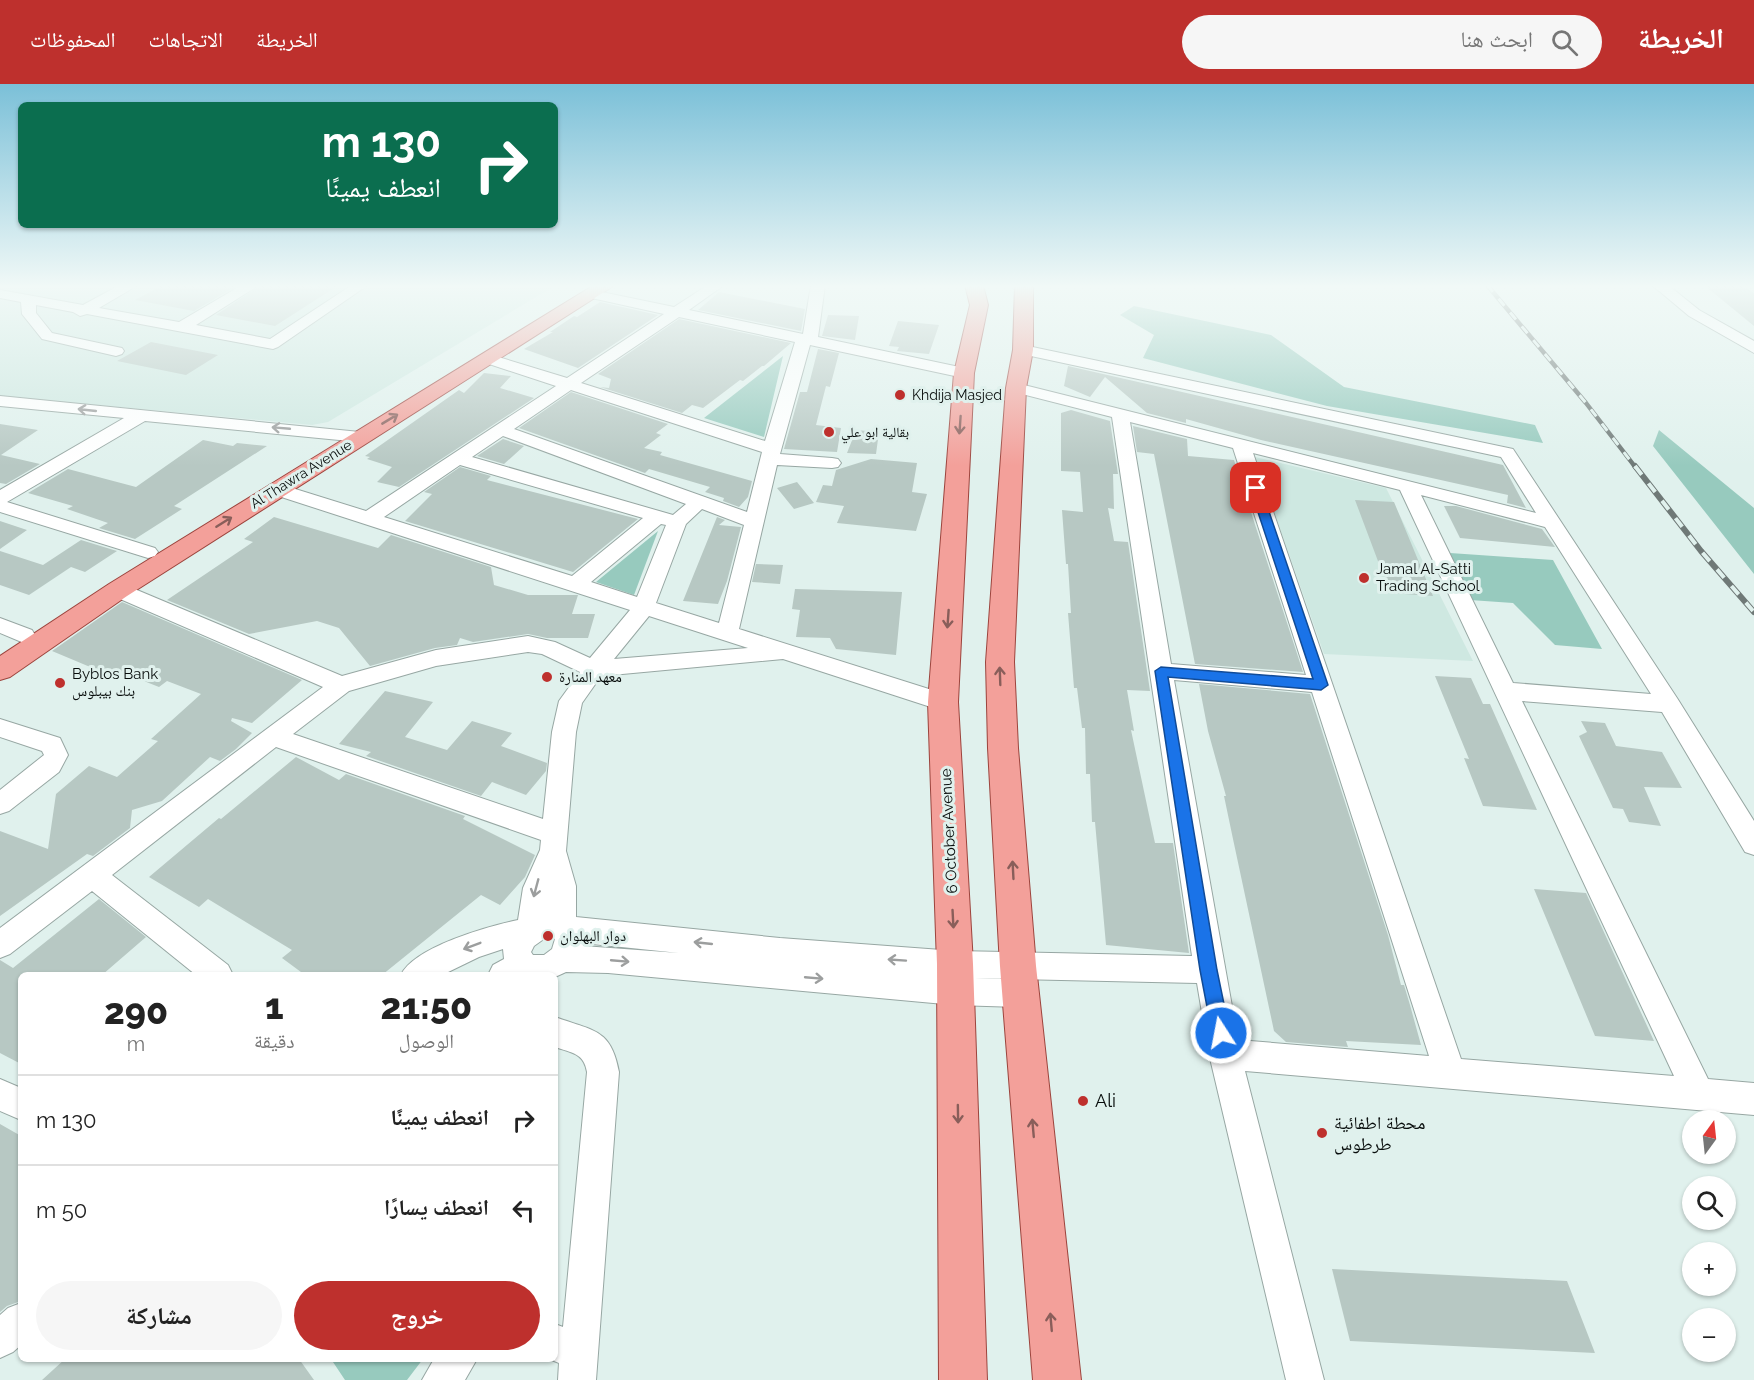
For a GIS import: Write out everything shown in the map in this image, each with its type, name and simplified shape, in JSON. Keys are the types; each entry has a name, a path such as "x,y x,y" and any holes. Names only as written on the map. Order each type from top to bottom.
{"main road":[{"name":"Al Thawra Avenue","path":"0,670 118,590 276,489 337,441 496,345"},
{"name":"Al Thawra Avenue","path":"0,651 311,447 360,437 508,345"},
{"name":"6 October Avenue","path":"963,1380 955,978 943,702 964,373 970,345"},
{"path":"1023,345 1016,388 1000,662 1003,748 1020,980 1057,1380"}],"street":[{"path":"91,345 116,351"},
{"path":"369,518 627,345"},
{"path":"727,633 771,454 805,345"},
{"path":"837,345 964,373"},
{"path":"1023,350 1507,453 1669,704 1754,844"},
{"path":"489,359 771,454 832,463"},
{"path":"1016,388 1550,522"},
{"path":"0,401 142,415 337,441"},
{"path":"1120,413 1209,970 1225,1054 1305,1380"},
{"path":"0,498 142,415"},
{"path":"0,416 311,447"},
{"path":"501,430 755,522"},
{"path":"1241,444 1450,1073"},
{"path":"458,459 667,520"},
{"path":"1407,486 1700,1095"},
{"path":"276,489 943,702"},
{"path":"575,585 667,520 699,502"},
{"path":"0,506 148,552"},
{"path":"667,520 644,607 571,701 564,732 553,842 535,888 530,929 522,937 518,952 535,968 608,960 1020,980 1209,970"},
{"path":"118,590 341,685"},
{"path":"0,625 24,634"},
{"path":"0,945 341,685 436,658 528,644 547,646 594,669 788,652"},
{"path":"1161,671 1321,685"},
{"path":"1506,691 1669,704"},
{"path":"0,728 51,745 56,755 50,765 0,804"},
{"path":"274,737 553,842"},
{"path":"535,968 566,953 570,940 564,927 562,886 553,842"},
{"path":"92,874 214,972"},
{"path":"421,972 440,960 469,947 548,923 564,927 780,951 955,978"},
{"path":"558,1033 589,1044 600,1054 603,1072 571,1359"},
{"path":"1225,1054 1754,1099"},
{"path":"0,1095 18,1103"},
{"path":"0,1339 18,1324"}],"shaded area":[{"path":"0,345 455,345 328,422 312,425 0,396"},
{"name":"Jamal Al-Satti Trading School","path":"1255,457 1386,488 1473,661 1324,654"}],"green space":[{"path":"1149,345 1286,345 1344,387 1535,425 1543,443 1327,406 1143,358"},
{"path":"783,356 764,437 704,418"},
{"path":"1659,430 1754,508 1754,574 1653,446"},
{"path":"658,531 634,595 596,582"},
{"path":"1450,553 1553,560 1602,649 1555,645 1513,603 1470,600"},
{"path":"333,1362 421,1362 407,1380 345,1380"}],"building":[{"path":"145,345 169,345 218,355 186,375 117,361"},
{"path":"530,345 612,345 578,368 524,349"},
{"path":"640,345 788,345 764,366 743,381 740,380 703,408 692,405 682,413 600,387 609,388 611,379 598,374"},
{"path":"932,345 929,354 897,351 899,347 889,346"},
{"path":"818,349 839,353 830,387 826,386 816,425 841,428 837,452 784,449 800,392 807,392"},
{"path":"1068,366 1503,465 1526,508 1507,503 1508,495 1261,440 1186,419 1186,423 1147,413 1105,377 1090,397 1064,386"},
{"path":"484,373 511,376 500,388 534,398 399,487 377,482 392,467 367,459 370,457 365,456 459,390 464,393"},
{"path":"571,392 668,424 656,433 661,435 644,448 662,452 660,455 752,481 748,497 739,507 723,501 724,498 705,492 710,487 649,469 645,473 519,428"},
{"path":"1071,410 1110,421 1118,474 1113,474 1114,509 1108,508 1114,541 1128,542 1150,691 1127,690 1134,731 1131,730 1155,843 1173,843 1189,953 1106,945 1095,822 1092,822 1090,774 1086,774 1085,728 1082,728 1077,688 1074,688 1068,613 1071,613 1062,510 1083,512 1080,472 1061,471 1061,413"},
{"path":"0,424 38,430 1,455 40,464 6,484 0,483"},
{"path":"1133,426 1187,439 1188,456 1234,460 1303,672 1195,664 1154,454 1137,452"},
{"path":"856,430 879,432 876,454 847,453"},
{"path":"503,439 524,446 504,464 477,456"},
{"path":"203,440 233,446 237,443 267,446 174,506 182,509 135,539 99,528 108,523 67,509 73,506 28,493 68,469 136,487"},
{"path":"871,459 917,463 912,492 927,494 916,531 837,523 844,506 816,502 823,485 832,486 836,470"},
{"path":"460,467 491,476 487,480 638,519 573,572 405,521 432,494 424,492"},
{"path":"797,482 814,503 794,509 777,488"},
{"path":"1355,500 1394,502 1433,596 1390,593"},
{"path":"1444,506 1456,506 1542,529 1555,547 1460,538"},
{"path":"274,517 378,548 391,535 491,567 494,585 528,595 578,595 572,614 595,614 588,638 547,638 528,634 473,642 460,638 457,645 435,648 370,666 339,628 317,621 249,634 167,600 253,542 244,539"},
{"path":"717,517 725,520 719,525 741,527 727,581 718,604 683,601"},
{"path":"0,521 27,530 0,549"},
{"path":"81,540 117,551 85,572 71,567 29,595 0,585 0,551 43,565"},
{"path":"756,564 783,565 780,584 752,582"},
{"path":"795,589 902,592 896,655 836,649 830,638 796,637 800,610 792,609"},
{"path":"122,602 302,680 252,723 232,718 231,721 252,733 236,749 220,761 210,757 162,801 132,810 130,828 93,856 87,854 0,916 0,831 48,849 56,794 89,766 117,777 158,741 151,739 201,694 167,681 159,687 121,672 114,677 52,651"},
{"path":"1435,676 1471,678 1483,704 1490,704 1537,810 1483,806 1464,758 1469,759"},
{"path":"1199,684 1310,694 1388,935 1401,985 1404,985 1421,1045 1346,1041 1348,1047 1286,1042 1274,1031 1224,796 1226,796 1208,731"},
{"path":"385,691 433,702 405,737 447,750 472,721 512,733 501,746 547,763 546,771 526,795 492,782 481,796 366,756 371,752 339,744"},
{"path":"1581,721 1605,723 1616,746 1662,752 1682,788 1644,787 1661,826 1629,822 1623,809 1613,808 1579,736 1587,732"},
{"path":"296,757 339,780 346,774 465,816 463,819 535,855 525,877 500,905 481,895 386,972 301,972 282,958 292,950 208,899 199,907 149,877 219,818 221,819"},
{"path":"1534,889 1586,893 1654,1041 1595,1036"},
{"path":"99,899 146,937 105,972 18,972 18,1062 0,1053 0,960 13,968"},
{"path":"0,1124 18,1134 18,1302 7,1306 0,1312"},
{"path":"1332,1269 1567,1281 1595,1353 1350,1341"},
{"path":"62,1362 301,1362 314,1380 42,1380"}],"railway":[{"path":"1538,345 1636,468"},
{"path":"1635,466 1701,551 1754,612"}],"place":[{"name":"Khdija Masjed","path":"900,395"},
{"name":"بقالية ابو علي","path":"829,432"},
{"name":"Jamal Al-Satti Trading School","path":"1364,578"},
{"name":"معهد المنارة","path":"547,677"},
{"name":"Byblos Bank بنك بيبلوس","path":"60,683"},
{"name":"دوار البهلوان","path":"548,936"},
{"name":"Ali","path":"1083,1101"},
{"name":"محطة اطفائية طرطوس","path":"1322,1133"}],"route":[{"path":"1221,1033 1161,671 1321,685 1256,488"}]}
